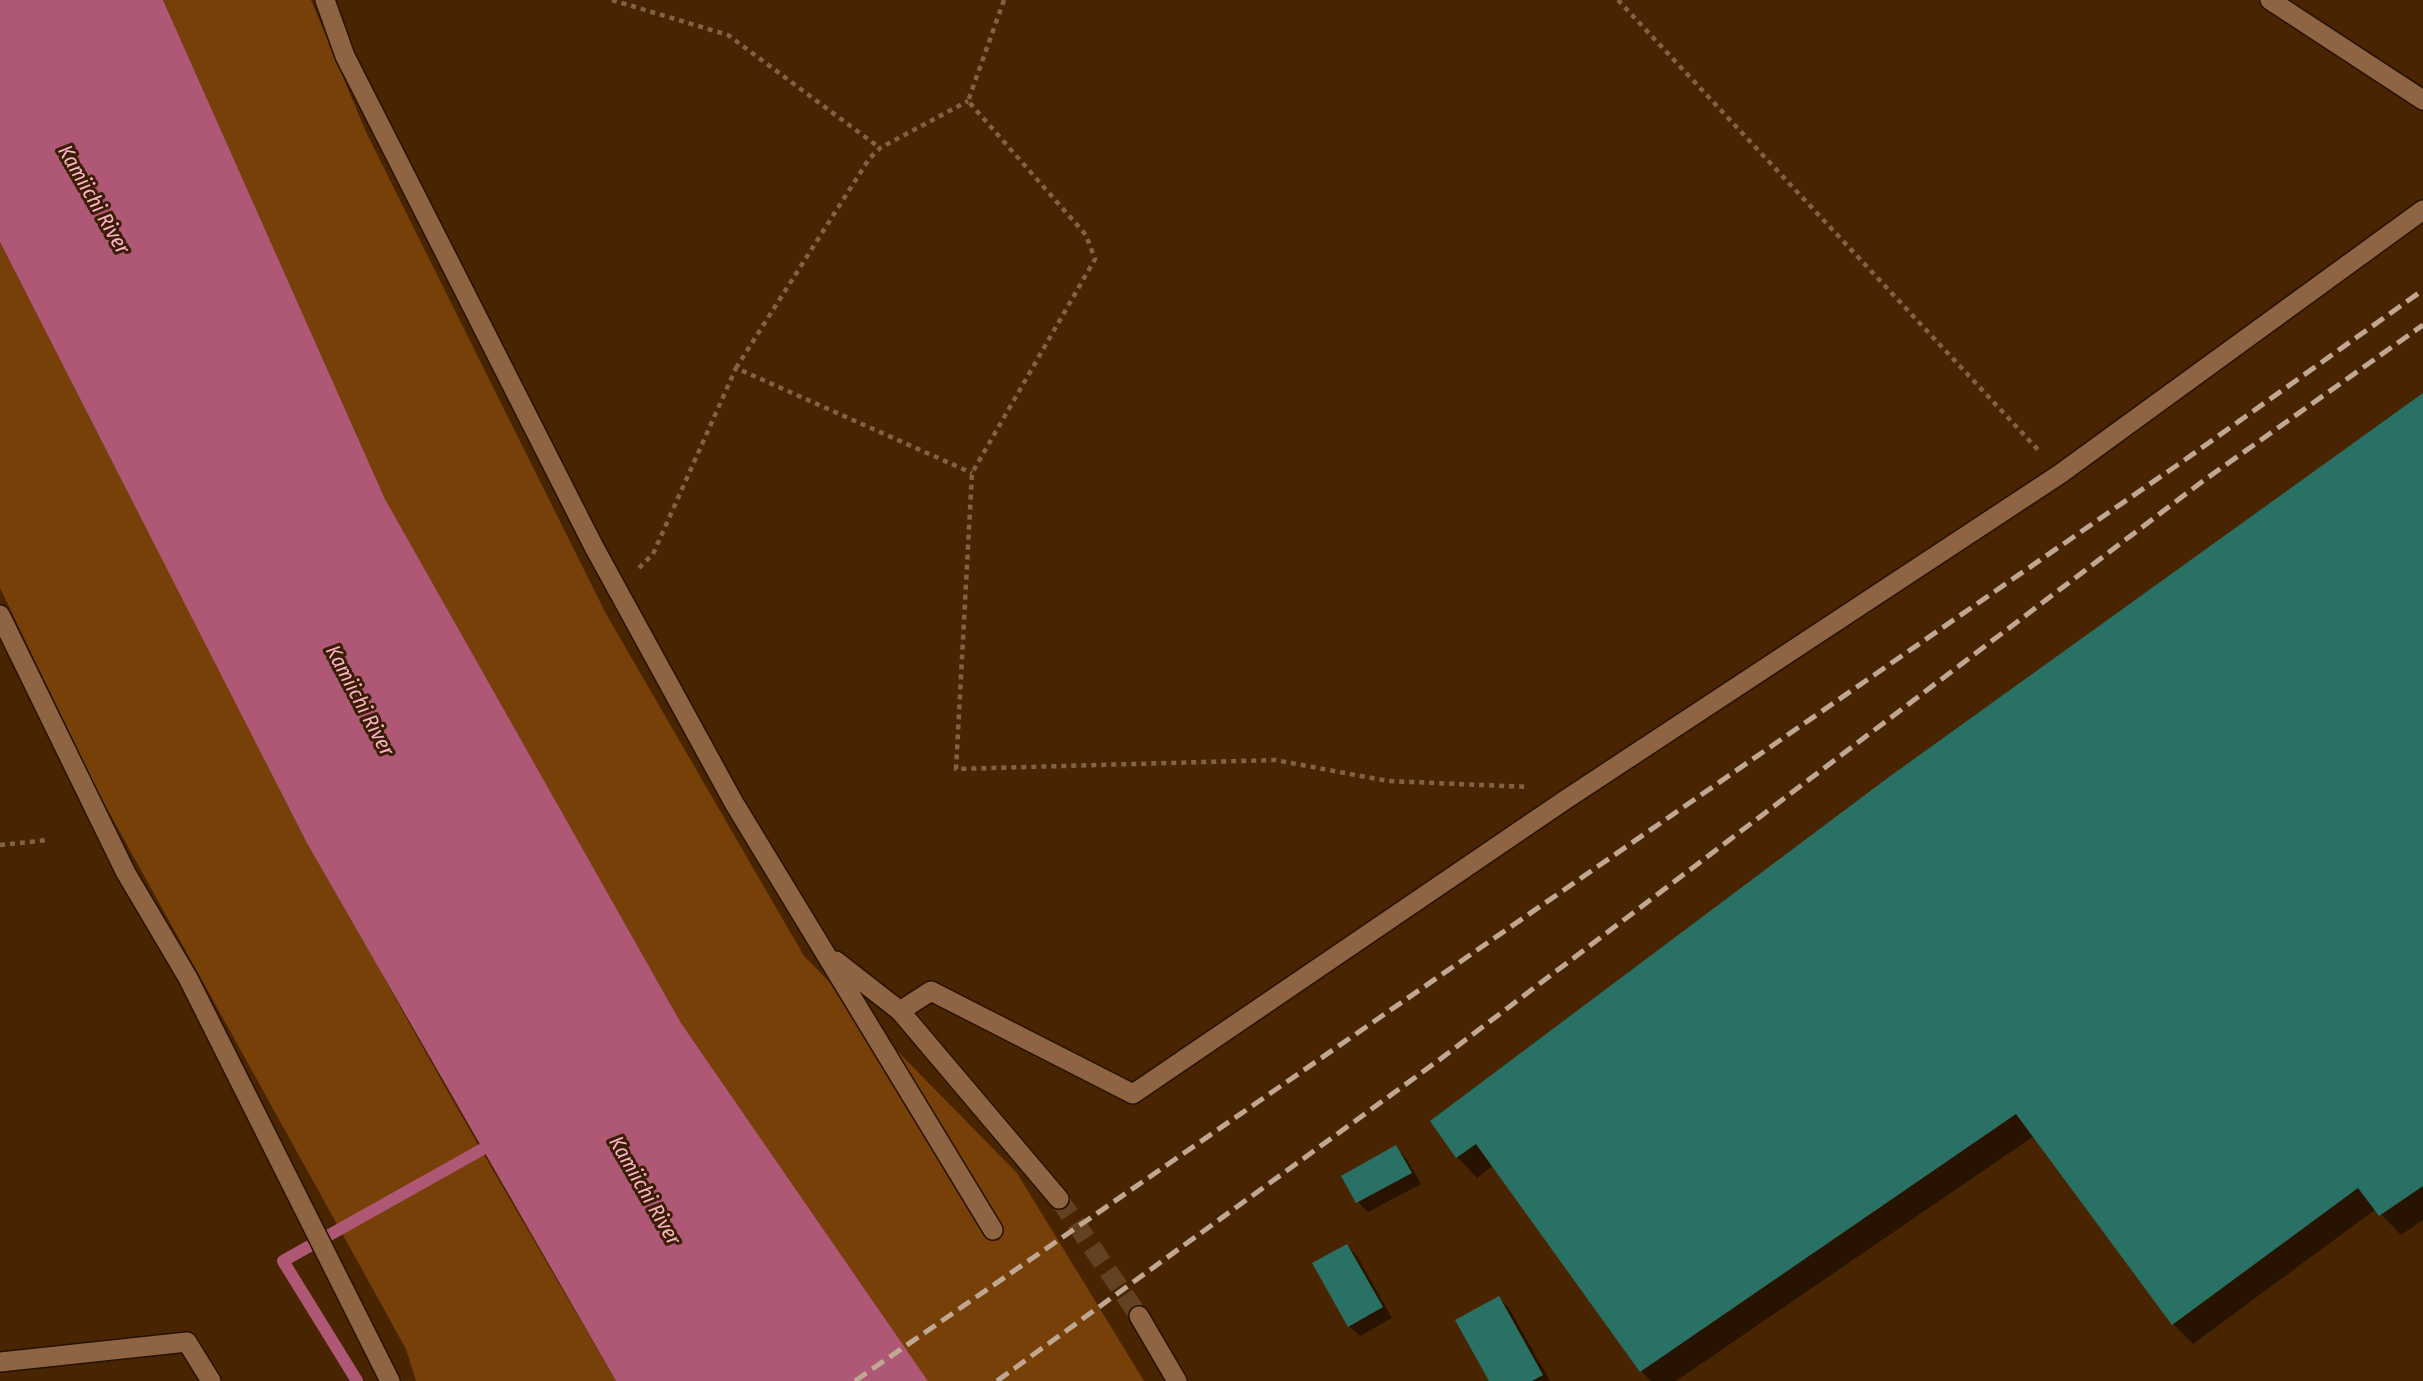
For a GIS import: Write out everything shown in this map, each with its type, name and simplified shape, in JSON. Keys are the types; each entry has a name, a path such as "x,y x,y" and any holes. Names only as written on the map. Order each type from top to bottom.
{"street":[{"path":"325,0 345,56 617,589 734,803 993,1230"},
{"path":"2270,0 2423,100"},
{"path":"900,1011 931,991 1133,1094 1564,800 2060,474 2423,210"},
{"path":"0,615 126,873 188,978 390,1381"},
{"path":"824,951 900,1011 1059,1199"},
{"path":"1139,1317 1177,1381"},
{"path":"0,1362 187,1342 211,1381"}],"path":[{"path":"612,0 729,35 880,148"},
{"path":"617,589 653,554 736,368 869,159 880,148 968,101 1004,0"},
{"path":"1618,0 2060,474"},
{"path":"968,101 1086,235 1095,260 972,473 956,769 1275,760 1388,781 1546,788 1564,800"},
{"path":"736,368 972,473"},
{"path":"0,845 48,840"}],"shaded area":[{"path":"163,0 311,0 366,132 605,612 804,956 1017,1173 1144,1381 928,1381 681,1023 385,499"},
{"path":"0,242 194,618 392,992 616,1381 416,1381 406,1349 100,796 0,588"}],"water":[{"name":"Kamiichi River","path":"0,0 163,0 385,499 681,1023 928,1381 616,1381 307,843 0,242"}],"building":[{"path":"2423,393 2423,1186 2379,1216 2358,1188 2172,1325 2016,1114 1640,1372 1476,1144 1456,1158 1430,1121 1889,777"},
{"path":"1396,1145 1412,1173 1356,1203 1341,1176"},
{"path":"1347,1244 1383,1307 1348,1327 1312,1263"},
{"path":"1499,1296 1543,1375 1532,1381 1489,1381 1455,1320"}],"waterway":[{"path":"357,1381 283,1261 481,1150"}],"tunnel":[{"path":"1059,1199 1139,1316"}],"railway":[{"path":"855,1381 2186,459 2423,290"},
{"path":"997,1381 1435,1063 2203,481 2423,325"}]}
